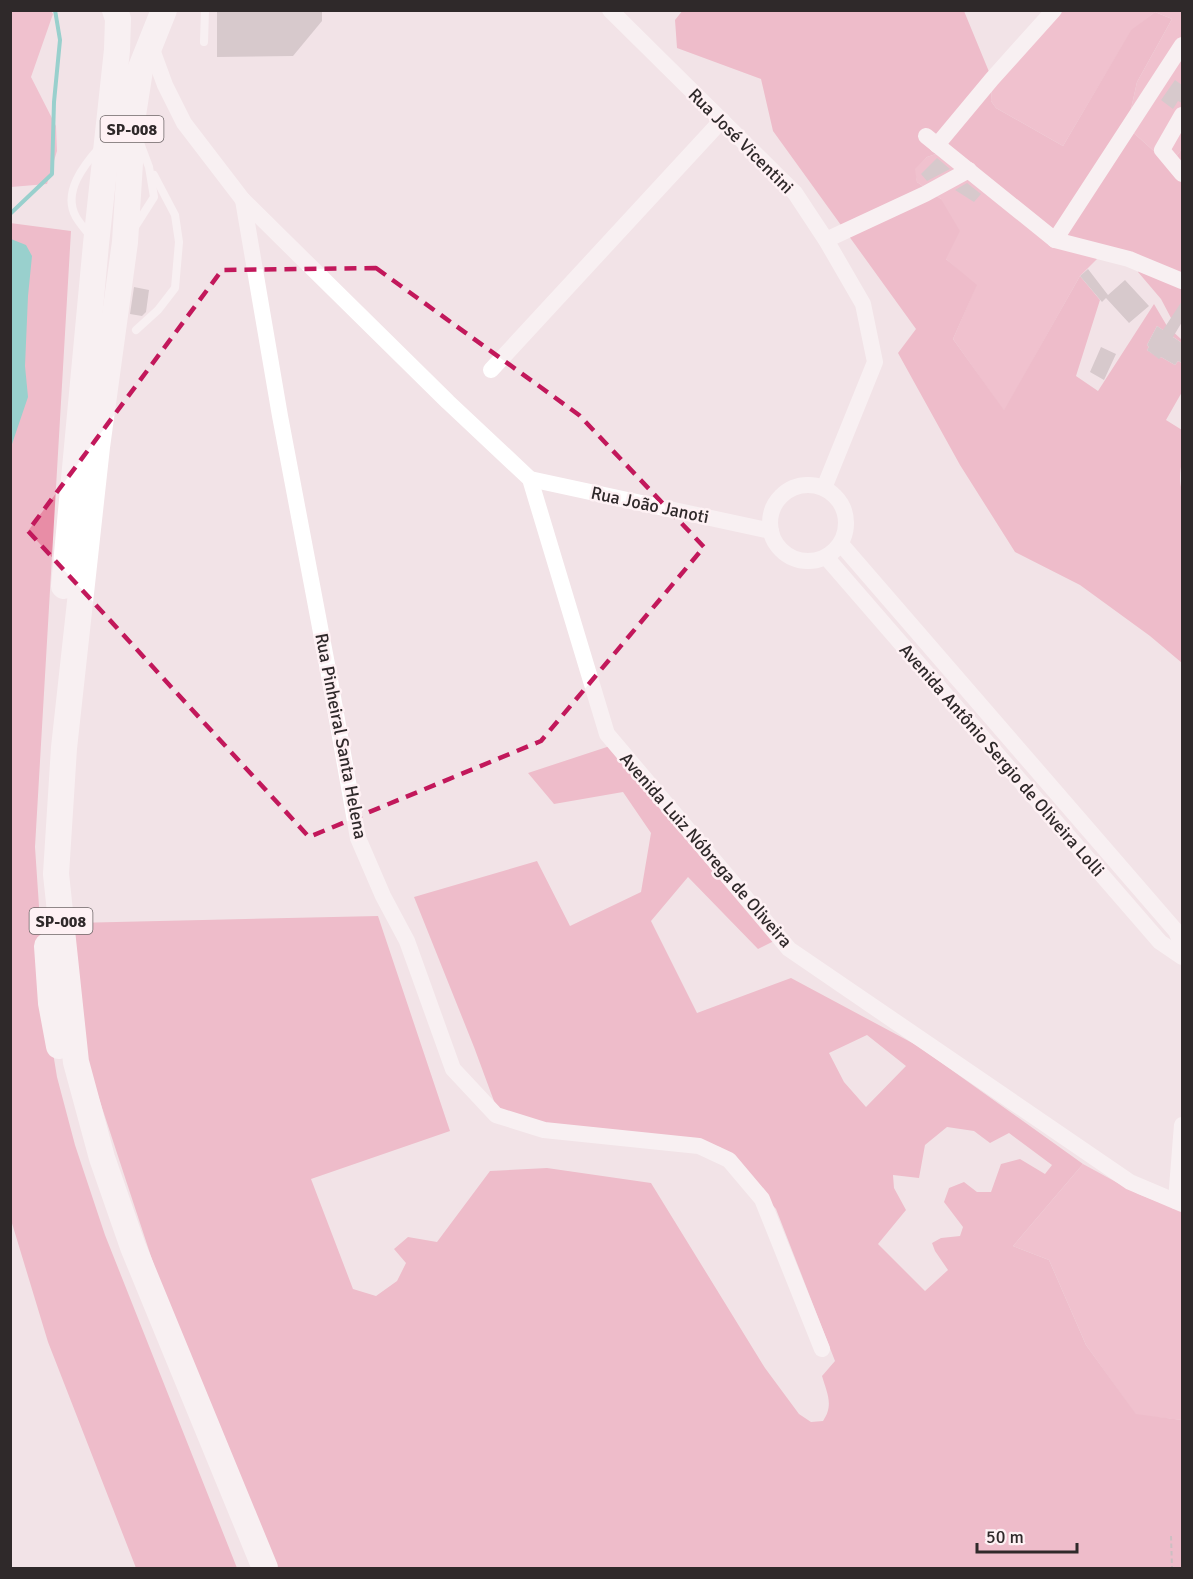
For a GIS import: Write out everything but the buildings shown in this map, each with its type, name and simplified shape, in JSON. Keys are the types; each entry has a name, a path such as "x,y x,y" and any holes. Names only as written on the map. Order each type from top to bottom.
{"main road":[{"name":"SP-008","path":"116,15 131,30 139,31 148,29 162,15"},
{"name":"SP-008","path":"116,15 117,51 109,138 104,257 56,680 45,870 51,1003 66,1083 94,1187 247,1569"},
{"name":"SP-008","path":"162,15 140,70 133,115 125,242 97,447 64,748 56,874 76,1062 102,1158 133,1247 265,1569"}],"street":[{"name":"Rua José Vicentini","path":"610,10 795,193 863,303 875,362 824,488"},
{"path":"1054,10 932,141 1055,240 1129,259 1182,281"},
{"path":"150,44 165,86 184,123 243,200 448,402 530,479"},
{"path":"1055,240 1182,45"},
{"path":"1182,115 1162,150 1182,174"},
{"path":"491,370 722,120"},
{"path":"826,240 969,171"},
{"name":"Rua Pinheiral Santa Helena","path":"243,200 280,416 358,838 383,896 407,941 453,1069 496,1115 544,1130 699,1146 729,1160 762,1198 822,1349"},
{"name":"Rua João Janoti","path":"530,479 771,531"},
{"name":"Avenida Luiz Nóbrega de Oliveira","path":"530,479 608,734 789,949 1130,1182 1179,1202"},
{"path":"812,485 824,488 843,506 846,526 841,544 826,557 807,561 794,558 775,542 770,519 774,507 789,490 812,485"},
{"name":"Avenida Antônio Sergio de Oliveira Lolli","path":"841,544 1176,931 1182,945"},
{"name":"Avenida Antônio Sergio de Oliveira Lolli","path":"826,557 1160,942 1182,957"},
{"path":"1179,1202 1182,1125"}],"lane":[{"path":"204,42 205,10"},
{"path":"133,115 149,166 154,197"},
{"path":"136,330 158,309 175,288 179,242 176,215 149,166"},
{"path":"104,257 125,242 157,193 165,194"}],"path":[{"path":"1171,1536 1172,1569"}],"highlighted area":[{"path":"376,268 579,415 704,547 541,741 309,837 28,531 222,270"}],"shaded area":[{"path":"683,10 964,11 992,79 991,101 996,108 1063,146 1131,30 1155,12 1172,19 1137,82 1127,127 1156,153 1172,162 1182,149 1182,281 1077,246 936,154 927,157 915,169 917,182 941,199 960,231 946,259 977,285 953,339 1004,410 1080,276 1100,300 1076,376 1098,391 1154,304 1167,326 1182,340 1182,343 1157,326 1147,345 1149,347 1147,350 1175,365 1178,361 1182,363 1182,392 1166,420 1182,430 1183,454 1180,484 1182,491 1182,663 1150,636 1080,585 1015,552 960,465 898,353 916,329 773,131 761,79 677,48 675,20"},
{"path":"10,11 51,11 53,14 31,77 56,126 57,151 47,184 11,187"},
{"path":"1054,11 1182,11 1182,149 1172,162 1156,153 1127,127 1137,82 1172,19 1155,12 1131,31 1063,146 996,108 991,101 992,79"},
{"path":"936,154 1099,257 1080,276 1004,411 953,339 976,286 946,259 941,199 917,182 914,169 927,157"},
{"path":"10,223 71,231 35,847 46,1010 57,1077 75,1145 105,1235 237,1568 136,1568 48,1342 11,1220"},
{"path":"1139,268 1182,287 1182,324 1171,318 1161,299 1138,272"},
{"path":"613,745 776,940 758,949 688,877 651,921 697,1013 791,978 918,1046 1083,1164 1013,1246 1049,1260 1086,1345 1136,1414 1182,1420 1182,1568 277,1568 167,1305 86,1059 73,923 378,916 450,1131 311,1179 353,1289 376,1296 397,1281 406,1263 394,1249 408,1237 437,1242 490,1171 547,1168 651,1183 765,1368 799,1414 811,1422 823,1421 828,1410 829,1404 822,1376 835,1361 776,1209 720,1147 545,1128 498,1112 414,897 537,861 570,926 641,892 651,833 623,792 554,804 528,773","holes":["867,1035 906,1066 866,1107 844,1082 829,1053","947,1127 974,1131 990,1143 1009,1133 1052,1165 1045,1174 1020,1159 1001,1164 991,1192 977,1192 964,1182 949,1188 944,1202 963,1227 960,1236 941,1238 932,1243 948,1270 925,1291 878,1244 906,1210 894,1188 893,1175 919,1178 925,1145"]},
{"path":"1083,1164 1138,1194 1182,1211 1182,1420 1136,1415 1086,1345 1049,1260 1013,1246"}],"water":[{"path":"11,239 26,245 32,256 25,366 28,397 11,447"}],"waterway":[{"path":"10,214 52,174 54,102 60,40 55,10"}]}
